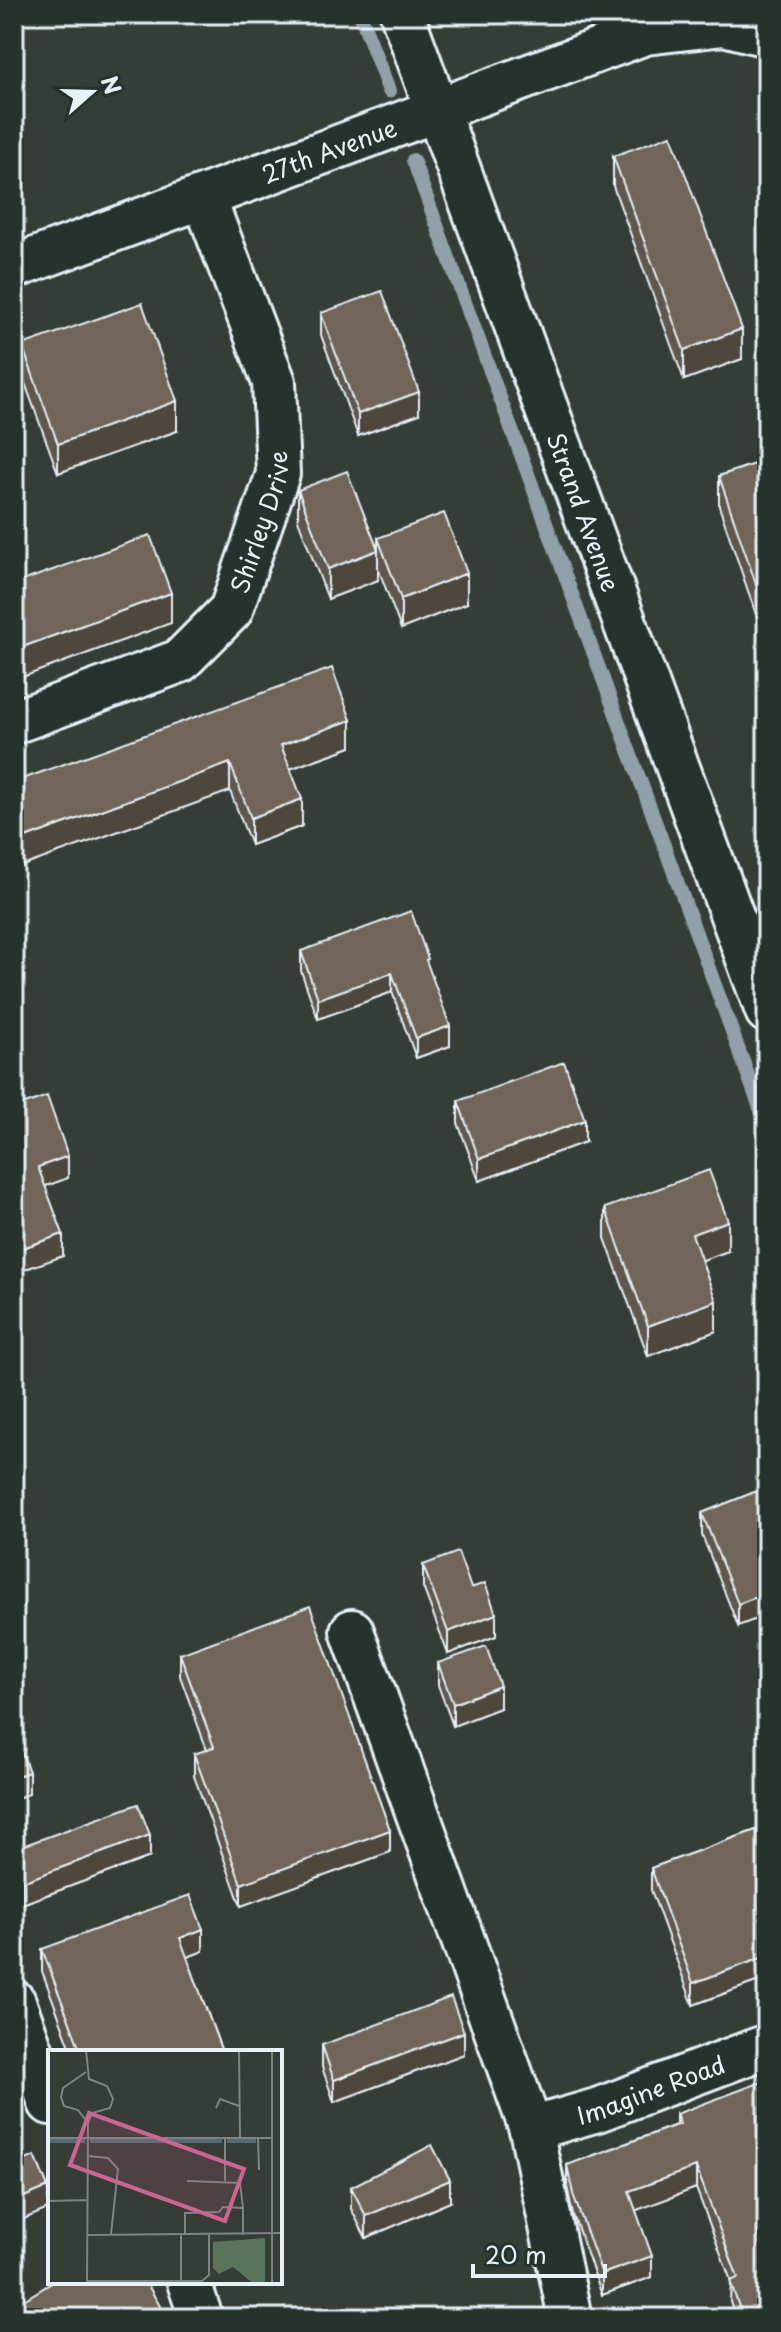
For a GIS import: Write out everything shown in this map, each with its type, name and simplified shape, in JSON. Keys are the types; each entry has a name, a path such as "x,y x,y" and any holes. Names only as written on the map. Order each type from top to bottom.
{"street":[{"name":"Strand Avenue","path":"402,14 767,1011"},
{"name":"27th Avenue","path":"14,267 437,112 654,23 724,24 767,35"},
{"name":"Shirley Drive","path":"14,722 180,661 231,610 278,474 274,382 204,198"},
{"path":"352,1631 531,2129 570,2318"},
{"path":"14,2002 48,2097"},
{"name":"Imagine Road","path":"531,2129 597,2110 767,2046"},
{"path":"190,2284 201,2318"}],"building":[{"path":"671,135 742,329 684,350 613,156"},
{"path":"382,291 419,392 358,414 321,313"},
{"path":"142,303 177,401 58,444 22,345"},
{"path":"767,460 767,593 760,596 719,476"},
{"path":"347,471 378,550 328,569 298,490"},
{"path":"444,513 467,573 401,599 378,538"},
{"path":"150,535 171,593 14,650 14,584"},
{"path":"332,668 351,720 281,745 302,799 251,818 230,763 14,842 14,782"},
{"path":"411,911 450,1026 416,1038 392,973 318,999 301,951"},
{"path":"564,1062 585,1120 479,1159 458,1101"},
{"path":"47,1096 68,1156 38,1167 63,1234 14,1251 14,1108"},
{"path":"709,1170 728,1221 692,1234 716,1301 648,1326 605,1208"},
{"path":"767,1487 767,1593 738,1604 702,1513"},
{"path":"458,1552 471,1588 485,1583 496,1614 448,1632 423,1565"},
{"path":"310,1606 390,1830 241,1884 194,1754 214,1747 180,1654"},
{"path":"486,1646 500,1686 453,1704 438,1663"},
{"path":"14,1731 29,1772 14,1777"},
{"path":"138,1804 150,1835 22,1882 14,1861 14,1849"},
{"path":"767,1826 767,1956 693,1983 651,1868"},
{"path":"190,1895 203,1929 180,1938 221,2050 80,2050 42,1949"},
{"path":"451,1997 464,2032 334,2080 322,2045"},
{"path":"767,2080 767,2230 758,2233 767,2258 767,2318 743,2318 730,2281 738,2278 696,2167 629,2191 652,2256 602,2274 573,2194 567,2165 680,2124 676,2114"},
{"path":"432,2145 450,2180 366,2216 351,2187"},
{"path":"35,2156 48,2187 14,2201 14,2165"},
{"path":"50,2284 147,2284 167,2318 14,2318 14,2306"}],"waterway":[{"path":"360,14 389,91"},
{"path":"413,160 767,1127"}]}
